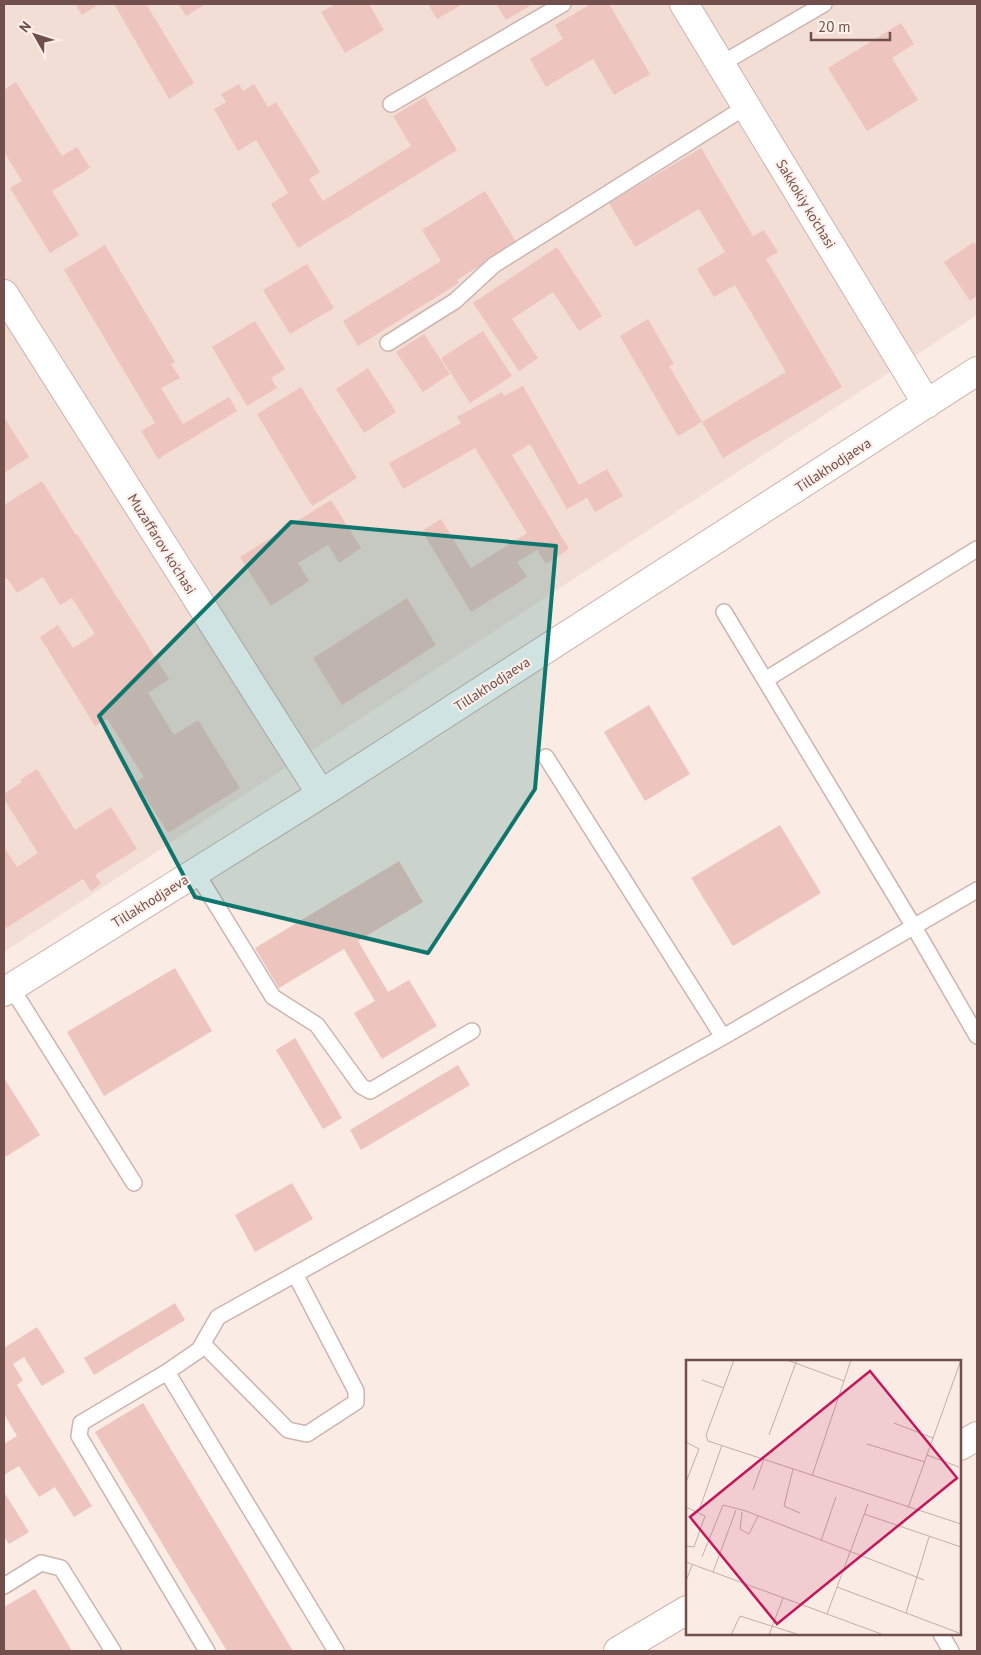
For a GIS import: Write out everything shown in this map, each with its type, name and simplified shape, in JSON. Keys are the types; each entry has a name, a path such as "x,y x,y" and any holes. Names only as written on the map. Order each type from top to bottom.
{"street":[{"name":"Sakkokiy ko'chasi","path":"684,4 927,404"},
{"name":"Muzaffarov ko'chasi","path":"4,294 321,794"},
{"name":"Tillakhodjaeva","path":"7,989 321,794 977,371"},
{"path":"961,1445 977,1436"},
{"path":"618,1651 686,1611"}],"lane":[{"path":"391,104 563,4"},
{"path":"721,64 824,4"},
{"path":"388,343 455,301 494,265 747,106"},
{"path":"765,680 977,549"},
{"path":"724,612 914,927 977,1036"},
{"path":"546,757 723,1037"},
{"path":"196,872 273,997 316,1026 361,1086 370,1091 472,1031"},
{"path":"207,1651 79,1436 80,1423 167,1372 199,1350 218,1317 723,1037 977,890"},
{"path":"7,989 134,1183"},
{"path":"202,1344 288,1430 307,1434 356,1402 356,1391 295,1274"},
{"path":"167,1372 336,1651"},
{"path":"4,1586 41,1563 61,1568 113,1651"},
{"path":"941,1635 951,1651"}],"highlighted area":[{"path":"291,522 556,546 535,789 428,953 195,897 99,716"}],"shaded area":[{"path":"4,4 977,4 977,315 4,952"}],"building":[{"path":"75,4 99,4 82,15"},
{"path":"114,4 146,4 194,83 169,99"},
{"path":"179,4 206,4 186,16"},
{"path":"336,4 369,4 384,30 345,53 321,12"},
{"path":"428,4 463,4 437,19"},
{"path":"496,4 533,4 506,20"},
{"path":"591,4 609,4 650,74 614,95 593,59 546,87 530,59 563,39 555,25"},
{"path":"901,23 914,44 892,58 918,100 867,131 828,68"},
{"path":"16,82 62,156 77,147 90,168 52,191 79,235 50,253 10,188 22,181 4,152 4,90"},
{"path":"239,84 243,91 254,84 268,107 276,102 320,172 309,179 323,201 411,146 393,116 425,97 457,150 298,248 271,204 288,193 256,140 238,151 214,109 226,102 221,94"},
{"path":"701,148 753,236 764,230 778,252 766,259 842,387 723,458 702,422 786,372 735,285 714,297 697,269 725,252 699,209 635,247 609,203"},
{"path":"485,191 517,243 457,280 459,283 358,346 343,321 441,261 422,230"},
{"path":"974,242 977,247 977,296 970,301 944,262"},
{"path":"105,245 175,362 171,364 180,378 161,388 183,424 229,397 237,411 158,459 141,431 155,423 64,270"},
{"path":"557,247 602,316 579,331 553,292 512,319 538,358 519,371 473,303"},
{"path":"307,264 334,308 290,334 263,290"},
{"path":"648,319 674,364 669,366 702,422 678,436 620,336"},
{"path":"255,321 285,369 271,378 277,388 247,406 212,347"},
{"path":"483,331 512,376 470,403 441,358"},
{"path":"424,334 450,374 423,392 396,352"},
{"path":"368,368 396,412 364,433 336,389"},
{"path":"523,386 579,485 607,469 623,496 595,512 587,498 567,509 530,444 512,455 569,549 546,564 537,550 517,562 527,577 471,612 422,531 441,519 471,568 527,533 475,448 403,489 389,463 461,423 457,417 502,392 504,396"},
{"path":"301,387 357,478 312,506 257,414"},
{"path":"4,417 29,457 4,473"},
{"path":"42,481 169,679 148,693 174,735 198,720 240,788 168,833 136,782 144,777 107,719 95,726 40,637 58,625 73,648 95,634 72,598 60,605 43,577 17,593 7,578 4,580 4,505"},
{"path":"331,500 361,548 339,563 328,545 298,563 309,581 271,606 240,557"},
{"path":"407,598 436,645 342,705 313,658"},
{"path":"649,705 690,774 645,801 604,732"},
{"path":"37,769 75,830 111,807 137,849 95,875 101,884 91,891 83,879 6,928 4,924 4,847 17,867 38,853 4,799 4,794"},
{"path":"780,825 821,893 733,946 691,878"},
{"path":"399,861 423,902 358,941 388,992 409,980 437,1026 382,1059 354,1013 375,1001 344,949 279,988 255,948"},
{"path":"175,968 212,1031 104,1096 67,1032"},
{"path":"295,1038 342,1118 323,1129 276,1050"},
{"path":"458,1065 470,1085 361,1150 350,1130"},
{"path":"4,1078 40,1135 4,1158"},
{"path":"292,1183 313,1219 255,1252 235,1215"},
{"path":"175,1303 185,1320 94,1375 84,1358"},
{"path":"37,1327 65,1372 42,1386 24,1357 13,1364 23,1380 17,1385 92,1506 74,1517 55,1487 39,1497 19,1466 4,1475 4,1444 17,1436 4,1414 4,1348"},
{"path":"143,1403 293,1651 227,1651 95,1432"},
{"path":"4,1492 29,1532 9,1544 4,1537"},
{"path":"35,1589 72,1651 4,1651 4,1607"}]}
